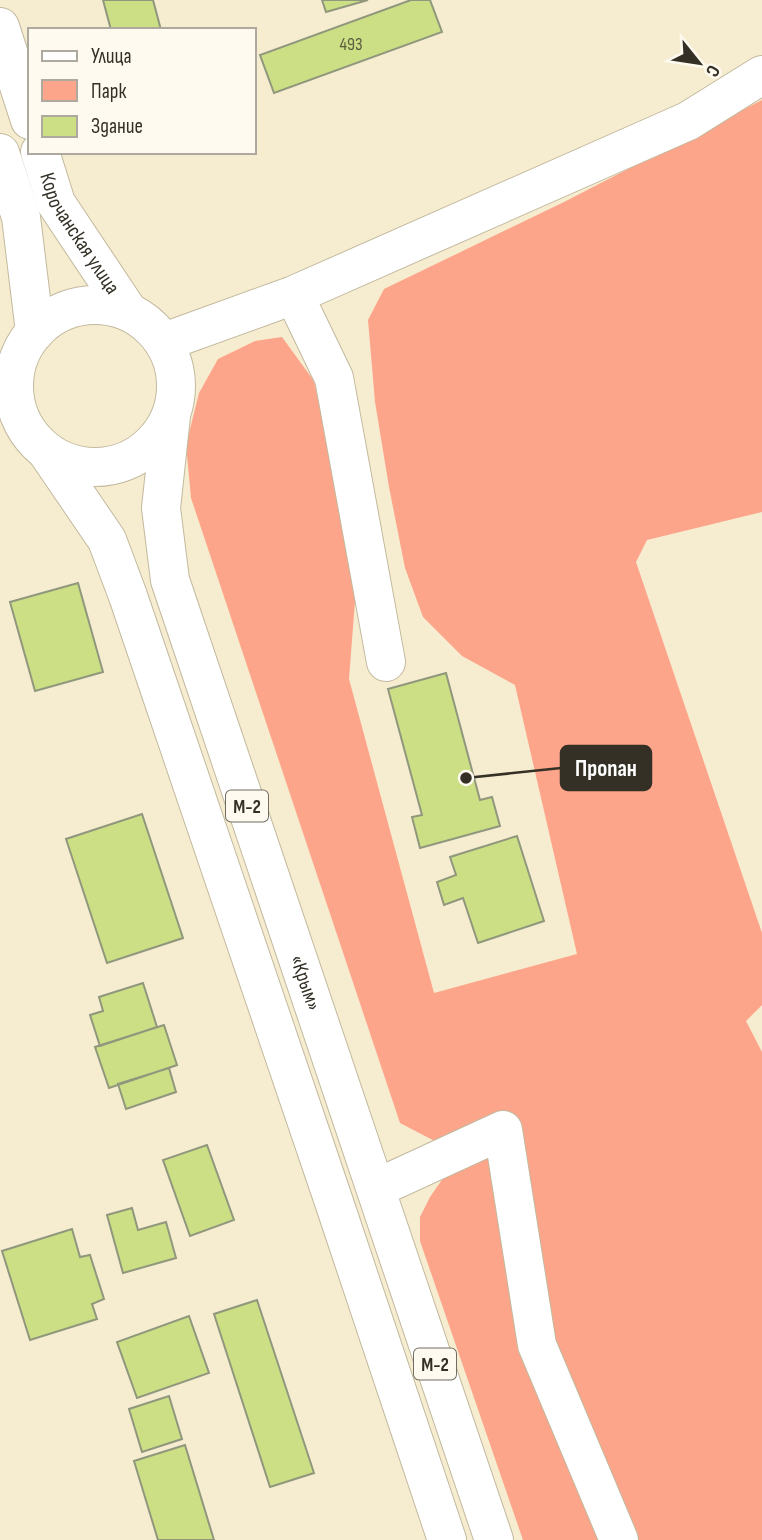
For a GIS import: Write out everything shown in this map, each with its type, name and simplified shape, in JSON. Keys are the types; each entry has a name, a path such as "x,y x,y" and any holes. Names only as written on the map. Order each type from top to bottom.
{"main road":[{"path":"0,27 28,114"},
{"path":"164,342 293,295 688,121 762,75"},
{"name":"Корочанская улица","path":"0,153 21,218 35,332"},
{"name":"Корочанская улица","path":"41,154 56,203 128,312"},
{"path":"293,295 334,378 386,662"},
{"path":"103,305 128,312 148,324 164,342 174,365 177,391 171,416 159,437 141,454 118,464 94,468 69,464 47,452 9,415 16,370 23,350 35,332 54,316 78,307 103,305"},
{"name":"«Крым»","path":"171,416 161,508 170,580 494,1540"},
{"name":"М-2","path":"47,452 107,540 128,596 447,1540"},
{"path":"377,1188 503,1130 537,1345 620,1540"}],"green space":[{"path":"762,100 762,512 647,540 636,562 762,933 762,1005 746,1021 762,1052 762,1540 523,1540 420,1241 420,1217 430,1197 455,1161 446,1147 400,1123 191,498 186,445 199,393 218,359 255,341 282,337 314,381 356,588 349,679 434,993 577,954 515,685 462,656 423,617 405,568 375,402 368,320 384,289 564,202"}],"building":[{"path":"103,0 153,0 160,28 110,28"},
{"path":"322,0 368,0 326,12"},
{"path":"411,0 430,0 442,32 274,93 260,55"},
{"path":"78,583 103,672 35,691 10,602"},
{"path":"446,673 480,800 492,797 500,826 420,848 412,817 422,815 388,689"},
{"path":"142,814 183,938 107,963 66,839"},
{"path":"517,836 544,921 478,943 463,898 444,905 437,882 456,875 450,857"},
{"path":"143,983 157,1027 100,1046 90,1015 103,1011 99,997"},
{"path":"164,1025 177,1065 109,1088 95,1047"},
{"path":"169,1068 176,1092 126,1109 118,1084"},
{"path":"207,1145 234,1220 190,1236 163,1160"},
{"path":"132,1208 138,1230 166,1222 176,1258 123,1273 107,1215"},
{"path":"72,1229 80,1257 90,1255 104,1299 92,1304 97,1319 30,1340 2,1251"},
{"path":"257,1300 314,1473 270,1487 214,1314"},
{"path":"189,1316 209,1373 137,1398 117,1342"},
{"path":"169,1396 182,1439 142,1452 129,1409"},
{"path":"185,1445 214,1540 158,1540 134,1461"}],"place":[{"name":"Пропан","path":"466,778"}]}
